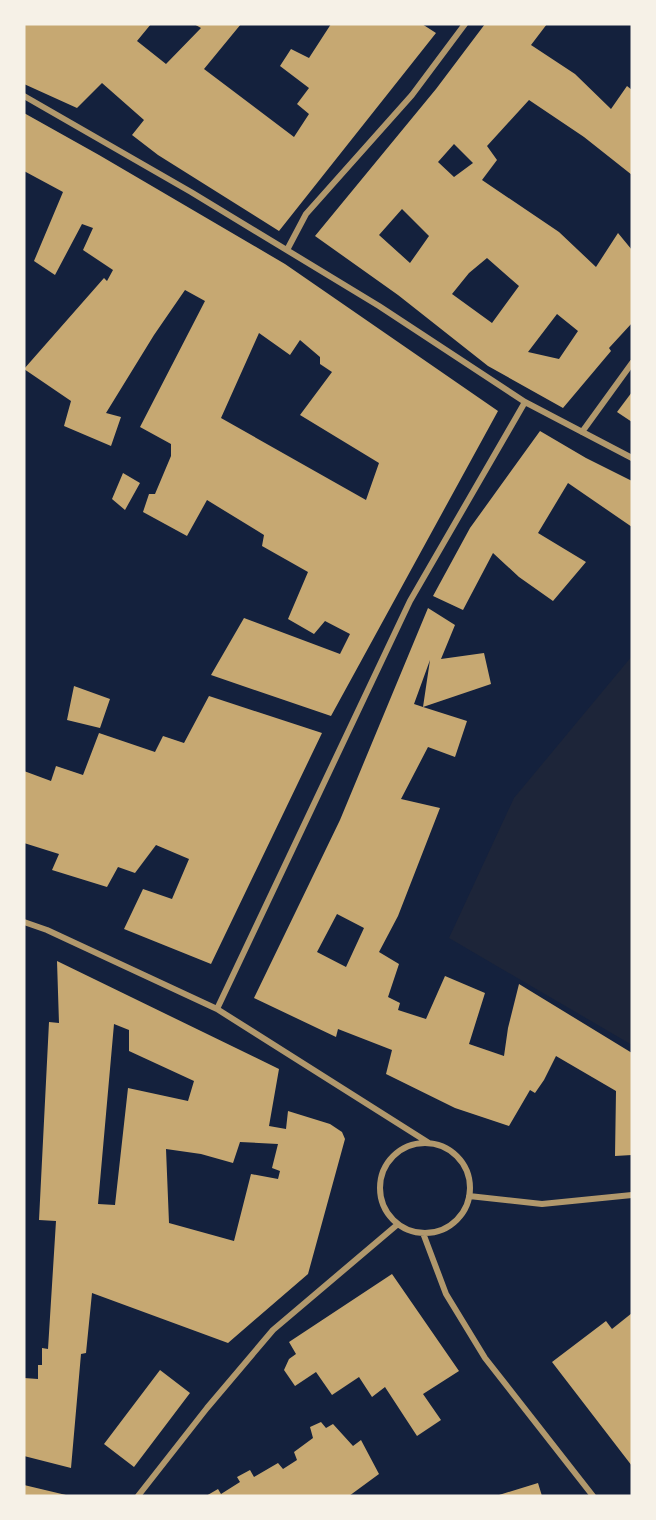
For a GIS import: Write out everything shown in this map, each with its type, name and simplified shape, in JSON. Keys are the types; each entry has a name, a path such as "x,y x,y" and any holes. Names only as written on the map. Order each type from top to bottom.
{"street":[{"path":"287,250 306,214 412,95 465,24"},
{"path":"24,96 379,306 525,402 632,458"},
{"path":"582,432 632,363"},
{"path":"217,1009 410,601 525,402"},
{"path":"24,922 47,930 217,1009 429,1143 447,1149 458,1157 466,1169 470,1182 465,1209 445,1228 423,1233 398,1224 388,1213 382,1200 380,1186 383,1172 390,1159 401,1150 414,1144 429,1143"},
{"path":"469,1196 542,1204 632,1195"},
{"path":"138,1496 207,1408 273,1330 398,1224"},
{"path":"423,1233 446,1294 485,1358 593,1496"}],"shaded area":[{"path":"632,656 632,1045 449,938 514,798"}],"building":[{"path":"24,24 151,24 137,41 166,64 201,28 194,24 241,24 204,69 294,137 309,114 297,104 309,88 280,66 291,49 309,58 331,24 422,24 436,33 279,231 158,155 132,135 144,120 102,83 77,108 24,84"},
{"path":"485,24 547,24 531,45 575,74 611,109 627,86 632,90 632,175 584,137 529,100 487,146 497,160 482,180 559,232 596,267 618,233 632,250 632,323 609,348 611,351 563,408 488,366 398,295 315,236 436,89","holes":["454,144 473,163 454,177 438,162","402,209 429,236 410,263 379,235","487,258 519,286 492,323 452,294 469,273","557,314 578,331 559,359 528,352"]},
{"path":"24,113 285,264 498,411 331,716 211,675 244,618 340,654 350,634 325,621 314,634 288,619 308,572 262,546 264,535 207,500 187,536 143,512 149,494 155,494 171,456 171,444 140,427 205,301 185,290 154,335 106,413 121,417 111,446 64,426 71,401 24,369 104,278 107,281 113,270 83,250 93,228 82,224 55,275 34,261 63,192 24,171","holes":["259,333 290,355 300,340 320,357 320,364 332,372 300,415 379,463 366,500 221,418"]},
{"path":"632,392 632,422 617,412"},
{"path":"540,431 632,481 632,527 568,483 538,533 586,562 553,601 519,577 493,553 463,610 433,596 470,528"},
{"path":"123,473 140,483 125,510 112,499"},
{"path":"428,608 455,625 441,659 484,653 491,684 423,707 467,721 455,757 428,747 401,799 440,808 398,916 379,952 399,964 388,997 400,1003 398,1010 426,1019 445,976 485,993 469,1044 504,1056 519,984 632,1053 632,1155 615,1156 616,1091 556,1056 544,1080 535,1093 530,1090 509,1126 455,1108 386,1074 392,1050 338,1029 336,1037 254,998 340,820","holes":["430,660 423,707 414,704","337,914 364,928 346,967 317,952"]},
{"path":"74,686 110,699 100,728 67,720"},
{"path":"209,696 322,733 211,964 124,929 143,889 172,899 189,859 156,845 135,873 118,867 107,887 52,870 59,854 24,843 24,771 51,781 56,766 83,775 99,733 155,752 163,736 184,743"},
{"path":"57,961 279,1069 269,1126 286,1129 288,1111 330,1124 342,1132 345,1139 308,1274 228,1343 92,1293 86,1353 81,1354 71,1468 24,1456 24,1378 38,1379 38,1365 42,1365 42,1348 48,1349 56,1221 39,1220 49,1022 59,1023","holes":["114,1024 129,1030 129,1051 194,1081 188,1101 128,1088 115,1205 98,1204","240,1142 278,1144 272,1168 280,1171 278,1179 251,1174 234,1241 169,1223 166,1149 201,1154 233,1163"]},
{"path":"392,1274 459,1371 423,1394 441,1420 417,1436 385,1387 372,1397 359,1377 332,1395 316,1372 295,1386 284,1370 289,1359 296,1354 289,1342"},
{"path":"632,1313 632,1466 552,1362 606,1321 612,1329"},
{"path":"160,1370 190,1393 134,1467 104,1444"},
{"path":"321,1422 326,1428 333,1424 353,1446 361,1440 379,1474 349,1496 206,1496 218,1489 221,1494 240,1482 237,1477 250,1470 254,1477 278,1463 283,1469 297,1460 294,1452 313,1438 310,1427"},
{"path":"538,1483 542,1496 499,1496 499,1495"},
{"path":"24,1485 66,1495 24,1496"}]}
